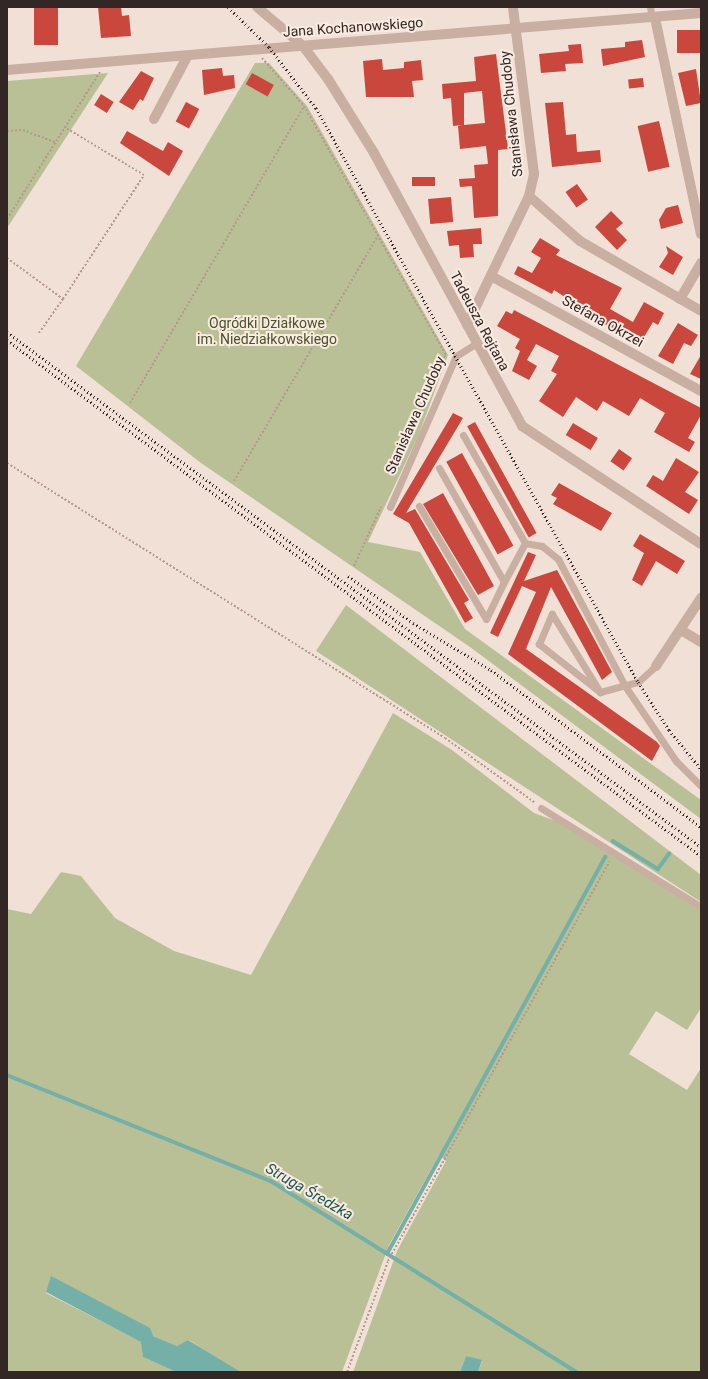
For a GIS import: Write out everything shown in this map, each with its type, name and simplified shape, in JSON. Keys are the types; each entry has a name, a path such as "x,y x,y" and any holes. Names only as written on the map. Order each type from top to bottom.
{"street":[{"name":"Tadeusza Rejtana","path":"257,7 303,46 328,79 374,153 522,426 701,544"},
{"name":"Stanisława Chudoby","path":"467,325 529,196 534,174 513,7"},
{"name":"Jana Kochanowskiego","path":"7,70 188,55 259,47 303,46 701,13"},
{"path":"654,18 701,234"},
{"path":"154,119 188,55"},
{"path":"529,196 580,241 701,312"},
{"path":"680,299 701,263"},
{"name":"Stefana Okrzei","path":"491,276 701,391"},
{"path":"656,666 701,598"},
{"path":"680,630 701,642"}],"lane":[{"path":"650,7 654,18"},
{"name":"Stanisława Chudoby","path":"390,507 456,356 477,343"},
{"path":"463,435 525,543"},
{"path":"439,468 504,582"},
{"path":"418,506 486,619 525,543"},
{"path":"525,543 542,546 558,559 625,686 676,761 701,786"},
{"path":"552,614 592,679 600,692 539,644 552,614"},
{"path":"600,692 638,682 656,666"},
{"path":"541,808 701,907"}],"path":[{"path":"259,47 263,63 304,106 445,355 456,356"},
{"path":"7,219 100,74"},
{"path":"130,403 304,106"},
{"path":"39,332 63,299 144,175 66,128"},
{"path":"7,131 23,130 57,143"},
{"path":"234,481 378,236"},
{"path":"7,258 63,299"},
{"path":"7,463 445,738 541,808"},
{"path":"347,1372 393,1251 614,853"}],"green space":[{"name":"Ogródki Działkowe im. Niedziałkowskiego","path":"255,63 269,63 307,106 448,355 419,434 368,542 420,552 465,629 701,800 701,819 470,647 201,463 76,366"},
{"path":"108,73 7,228 7,81"},
{"path":"346,605 701,875 701,902 316,651"},
{"path":"393,713 452,750 534,813 570,826 701,911 701,1008 687,1030 656,1011 629,1054 687,1090 701,1068 701,1372 478,1372 482,1361 466,1356 460,1372 353,1372 397,1251 446,1161 439,1155 389,1245 342,1372 238,1372 189,1340 177,1346 153,1336 51,1277 46,1293 142,1342 143,1357 176,1372 7,1372 7,909 31,914 61,872 81,876 115,918 174,951 251,975"}],"water":[{"path":"51,1276 150,1328 153,1336 177,1346 188,1340 239,1371 176,1372 143,1357 141,1342 46,1292"},
{"path":"466,1356 482,1360 478,1372 460,1372"}],"building":[{"path":"34,7 58,7 58,45 34,45"},
{"path":"98,7 121,7 122,16 129,15 131,36 101,38"},
{"path":"677,30 701,30 701,53 677,53"},
{"path":"642,40 645,57 603,66 601,49 625,47 625,42"},
{"path":"581,44 583,63 565,64 566,71 541,73 539,54 569,51 568,45"},
{"path":"496,54 508,149 498,150 498,216 474,218 472,186 460,187 459,179 475,178 474,165 488,164 486,146 460,149 458,126 462,125 453,126 451,98 443,99 442,84 476,81 474,57","holes":["482,91 485,123 464,125 464,93"]},
{"path":"382,59 383,70 404,68 404,62 421,60 423,80 412,81 414,97 366,97 363,61"},
{"path":"222,68 223,76 234,75 235,88 204,95 202,70"},
{"path":"696,69 701,103 686,106 678,73"},
{"path":"141,71 154,78 143,101 140,99 133,110 119,102"},
{"path":"252,73 274,85 268,96 246,84"},
{"path":"643,78 644,87 629,89 628,80"},
{"path":"101,94 114,102 107,113 94,105"},
{"path":"186,102 199,109 189,128 176,121"},
{"path":"563,102 566,135 576,134 577,152 600,150 601,162 552,167 545,103"},
{"path":"659,121 670,167 648,172 638,126"},
{"path":"127,131 163,151 168,142 183,151 169,176 120,143"},
{"path":"412,177 435,177 435,186 412,186"},
{"path":"577,184 588,200 576,208 566,192"},
{"path":"451,197 453,222 430,224 428,199"},
{"path":"678,205 683,223 661,229 659,220 666,208"},
{"path":"611,211 623,223 616,229 627,240 617,250 595,227"},
{"path":"481,228 482,244 473,244 474,257 460,258 459,245 449,246 447,231"},
{"path":"540,238 560,250 556,255 622,288 610,309 633,322 644,302 664,313 658,325 653,322 641,342 592,318 593,315 554,290 552,294 514,274 518,266 532,273 541,258 531,252"},
{"path":"666,246 683,257 673,275 659,267 668,253"},
{"path":"514,310 701,408 701,415 688,438 695,442 689,452 654,432 665,413 640,398 629,416 603,401 597,411 576,397 563,417 539,401 557,374 551,371 559,356 536,344 527,360 537,366 529,380 512,371 520,351 515,348 520,339 497,326 506,311 512,314"},
{"path":"678,323 698,335 691,346 684,343 673,364 658,356"},
{"path":"701,355 701,379 690,374"},
{"path":"453,413 463,418 406,513 415,509 469,600 464,603 473,618 465,623 409,523 393,514"},
{"path":"475,422 537,533 529,537 467,426"},
{"path":"573,423 598,438 591,450 566,435"},
{"path":"619,449 632,458 624,470 610,461"},
{"path":"462,453 513,546 498,554 446,462"},
{"path":"676,458 699,472 685,492 698,500 689,514 646,486 653,475 663,481"},
{"path":"559,483 612,513 601,531 553,504 557,498 551,495"},
{"path":"443,493 494,586 478,595 423,504"},
{"path":"640,534 685,561 677,574 656,561 642,586 632,580 644,553 633,546"},
{"path":"528,552 536,555 524,581 557,570 612,672 602,680 551,587 526,649 657,742 660,746 652,761 508,654 536,592 522,586 498,637 490,633"}],"waterway":[{"path":"613,841 658,869 669,854"},
{"path":"387,1254 605,857"},
{"name":"Struga Średzka","path":"7,1075 271,1181 577,1372"}],"railway":[{"path":"228,7 269,47 316,108 638,682 669,730 701,769"},
{"path":"7,332 701,847"},
{"path":"7,340 701,856"},
{"path":"348,576 413,623 491,670 701,827"}]}
